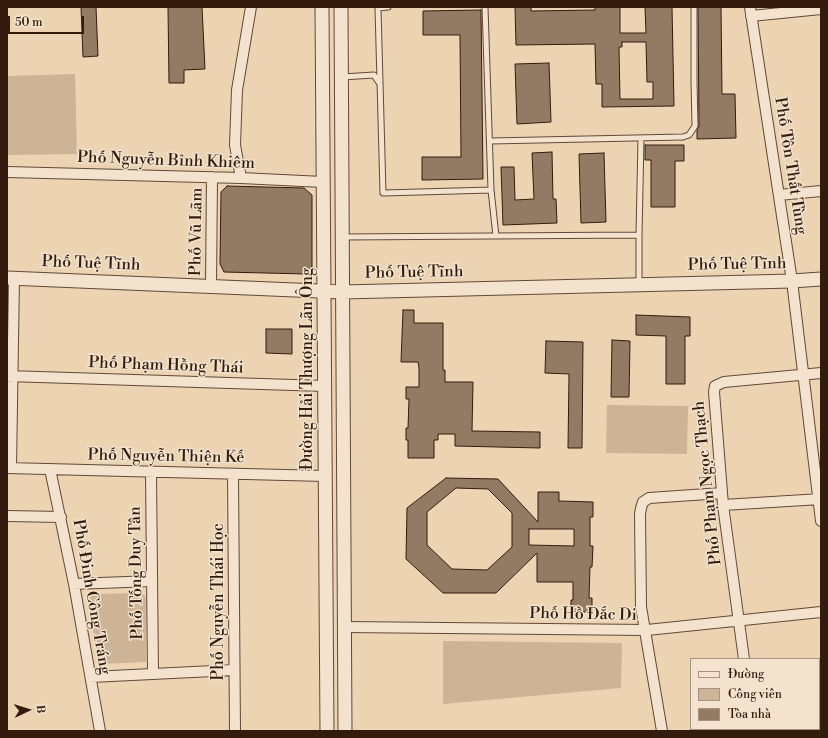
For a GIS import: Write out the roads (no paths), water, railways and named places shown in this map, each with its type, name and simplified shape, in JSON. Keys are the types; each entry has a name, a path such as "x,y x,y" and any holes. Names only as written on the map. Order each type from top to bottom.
{"street":[{"path":"241,178 235,145 236,90 251,7"},
{"name":"Đường Hải Thượng Lãn Ông","path":"322,7 327,731"},
{"path":"341,7 345,731"},
{"path":"751,12 821,8"},
{"name":"Phố Tôn Thất Tùng","path":"751,12 792,281 820,499 821,521"},
{"path":"323,78 341,77"},
{"name":"Phố Nguyễn Bỉnh Khiêm","path":"7,172 212,177 324,182"},
{"name":"Phố Vũ Lãm","path":"211,286 212,177"},
{"path":"779,196 821,191"},
{"path":"9,468 10,278"},
{"name":"Phố Tuệ Tĩnh","path":"10,278 342,292 792,281 821,279"},
{"name":"Phố Phạm Ngọc Thạch","path":"744,658 723,505 714,392 715,386 724,382 821,373"},
{"name":"Phố Phạm Hồng Thái","path":"10,376 325,386"},
{"name":"Phố Nguyễn Thiện Kế","path":"9,468 325,476"},
{"name":"Phố Đinh Công Tráng","path":"50,469 74,584 100,731"},
{"name":"Phố Tống Duy Tân","path":"151,472 153,674"},
{"name":"Phố Nguyễn Thái Học","path":"233,474 235,731"},
{"path":"662,731 641,607 640,514 643,502 649,498 722,493"},
{"path":"723,505 820,499"},
{"path":"7,516 61,517"},
{"path":"326,547 344,547"},
{"path":"74,584 152,581"},
{"name":"Phố Hồ Đắc Di","path":"344,628 645,630 821,612"},
{"path":"91,677 234,670"}],"lane":[{"path":"388,7 378,8 383,194 491,190"},
{"path":"485,7 491,190 496,236"},
{"path":"490,141 683,137 689,135 695,126 694,7"},
{"path":"341,77 374,75 380,84"},
{"path":"640,285 639,235 641,138"},
{"path":"342,237 639,235"}]}
